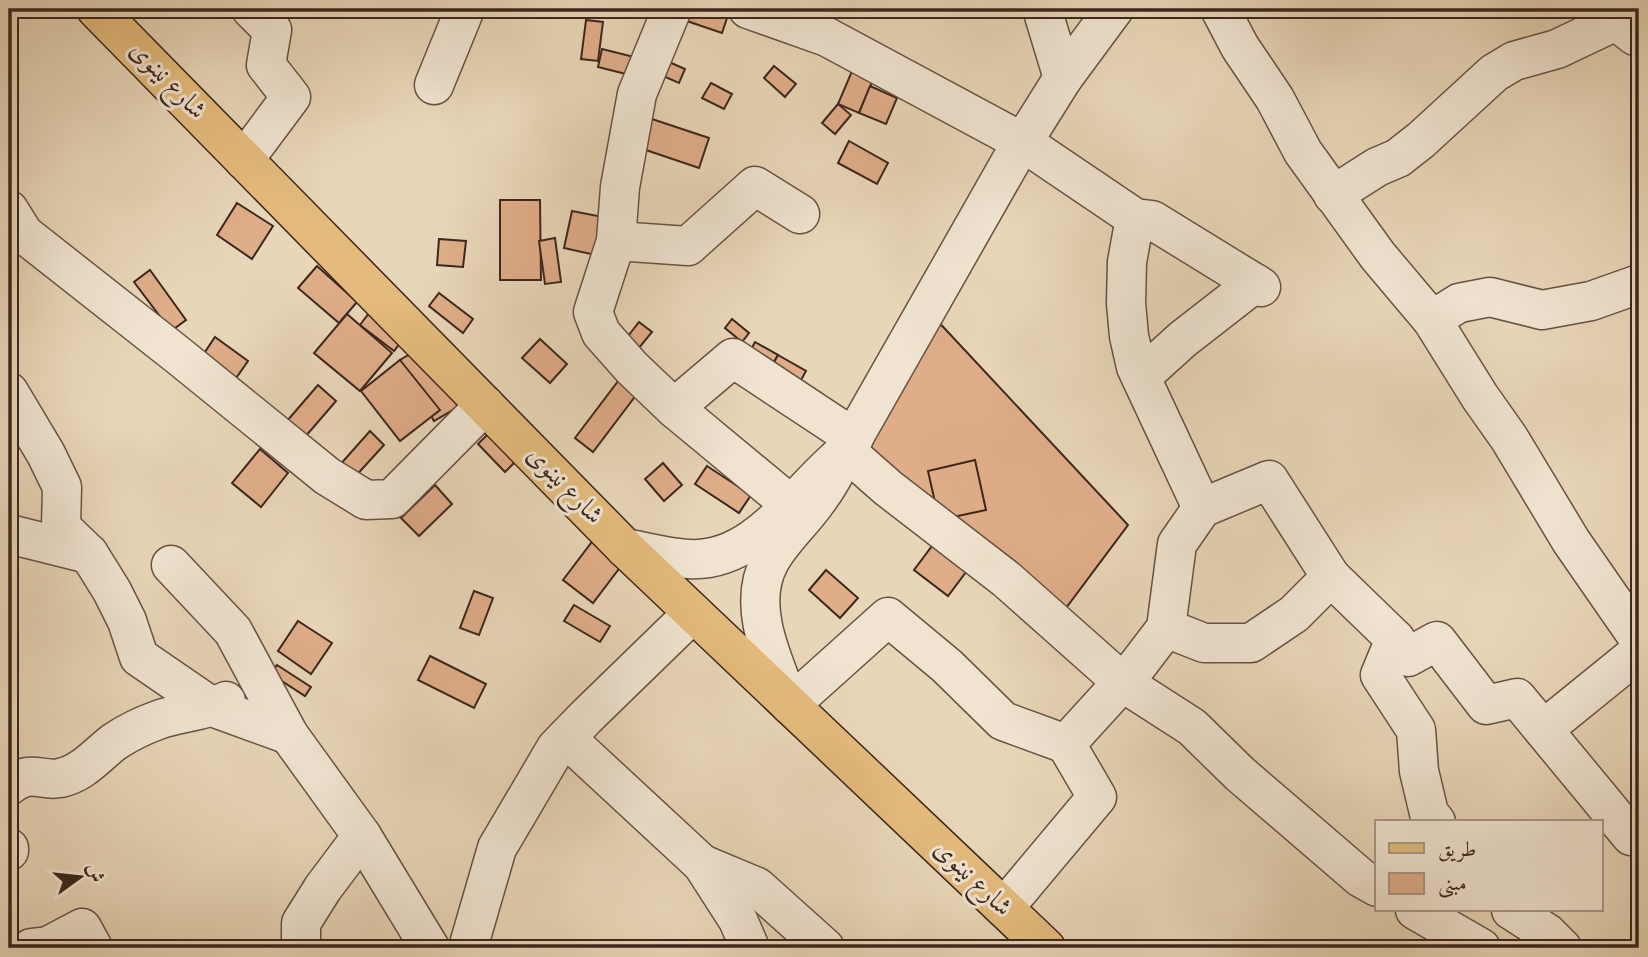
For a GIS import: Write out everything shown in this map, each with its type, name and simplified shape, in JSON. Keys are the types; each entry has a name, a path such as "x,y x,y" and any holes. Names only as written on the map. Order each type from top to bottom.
{"main road":[{"name":"شارع نينوى","path":"96,9 625,548 1046,948"}],"street":[{"path":"244,160 291,97 265,65 272,30 251,9"},
{"path":"434,85 465,9"},
{"path":"672,9 637,94 620,187 616,242 593,312 601,333 632,368 674,408 791,505"},
{"path":"748,9 834,23 1024,143 1135,218 1152,220 1258,285 1183,339 1141,377"},
{"path":"1042,9 1063,78"},
{"path":"1003,908 1097,797 1066,744 1003,721 947,666 888,617 790,705 766,639 761,612 763,578 769,562 817,502 1011,161 1063,78 1114,9"},
{"path":"1220,9 1240,47 1275,99 1303,152 1378,256 1432,320 1509,438 1571,541 1639,639"},
{"path":"1333,195 1377,167 1398,158 1494,73 1514,61 1557,49 1616,21 1635,36 1639,34"},
{"path":"616,242 688,246 755,186 800,214"},
{"path":"9,210 24,234 327,476 366,500 392,499 485,405"},
{"path":"1135,218 1127,262 1126,303 1129,336 1136,367 1202,508"},
{"path":"1432,320 1459,303 1479,299 1490,298 1542,310 1591,301 1639,284"},
{"path":"674,408 733,358 850,445 888,488 1006,579 1122,682 1192,727 1240,774 1361,878 1375,886"},
{"path":"9,392 46,454 62,488 61,527 89,554 112,591 127,621 139,657 212,707 289,735"},
{"path":"625,548 691,559 729,553 747,544 791,505 850,445"},
{"path":"1066,744 1167,628 1177,544 1202,508 1269,480 1331,577 1395,639 1408,657 1437,641 1486,705 1517,698 1631,836 1639,831"},
{"path":"9,534 89,554"},
{"path":"170,565 233,631 289,735 362,836 430,948"},
{"path":"1167,628 1204,643 1251,643 1294,614 1331,577"},
{"path":"468,948 496,848 556,748 693,613"},
{"path":"1395,639 1380,675 1416,730 1419,771 1429,813 1434,820"},
{"path":"1544,729 1639,652"},
{"path":"9,786 35,775 59,779 80,771 116,741 157,720 212,707 262,683"},
{"path":"566,738 702,864 738,920 750,948"},
{"path":"301,948 301,923 362,836"},
{"path":"702,864 757,887 825,948"},
{"path":"1418,912 1481,948"},
{"path":"1514,912 1547,933 1562,948"},
{"path":"31,948 48,946 82,928 93,948"}],"building":[{"path":"684,9 709,9 728,15 722,33 681,19"},
{"path":"586,20 603,22 598,61 581,59"},
{"path":"602,49 642,59 638,77 598,67"},
{"path":"669,62 685,69 679,83 663,76"},
{"path":"774,66 796,84 785,97 764,78"},
{"path":"852,71 873,80 859,113 838,104"},
{"path":"711,83 732,94 724,109 702,98"},
{"path":"870,86 897,98 886,124 859,113"},
{"path":"838,104 851,115 835,134 822,123"},
{"path":"649,118 709,138 699,168 640,148"},
{"path":"849,141 888,163 877,184 838,163"},
{"path":"500,200 540,200 541,280 500,280"},
{"path":"237,203 273,226 252,259 217,235"},
{"path":"572,211 608,218 600,256 564,248"},
{"path":"555,238 561,282 545,284 539,241"},
{"path":"439,239 466,241 463,267 437,265"},
{"path":"317,266 357,302 339,323 298,288"},
{"path":"150,270 186,320 171,331 134,282"},
{"path":"439,293 473,319 463,333 429,306"},
{"path":"382,296 416,322 394,351 360,325"},
{"path":"347,314 392,353 360,391 314,353"},
{"path":"933,316 1128,525 1066,608 861,447"},
{"path":"732,319 749,333 742,342 725,328"},
{"path":"639,322 652,332 634,354 622,344"},
{"path":"215,337 248,361 234,381 201,358"},
{"path":"540,339 567,364 550,383 522,358"},
{"path":"433,340 468,401 434,421 400,360"},
{"path":"755,342 778,355 772,366 749,353"},
{"path":"778,355 806,371 800,382 772,366"},
{"path":"400,360 440,410 400,441 361,391"},
{"path":"625,372 643,386 593,452 575,438"},
{"path":"318,385 336,401 305,437 287,421"},
{"path":"508,414 535,442 505,472 478,444"},
{"path":"370,431 384,445 352,480 338,467"},
{"path":"260,449 288,473 261,507 232,483"},
{"path":"975,460 986,510 939,520 928,471"},
{"path":"663,463 682,485 664,501 645,479"},
{"path":"707,466 751,495 739,513 695,484"},
{"path":"435,485 452,504 419,536 401,518"},
{"path":"607,522 637,545 593,603 563,580"},
{"path":"935,542 969,568 948,596 914,570"},
{"path":"826,570 858,598 840,618 809,590"},
{"path":"474,591 493,598 479,635 460,628"},
{"path":"574,605 610,626 600,642 564,621"},
{"path":"298,621 332,643 311,674 278,651"},
{"path":"430,656 486,684 474,708 418,680"},
{"path":"277,665 311,687 305,696 271,674"}]}
